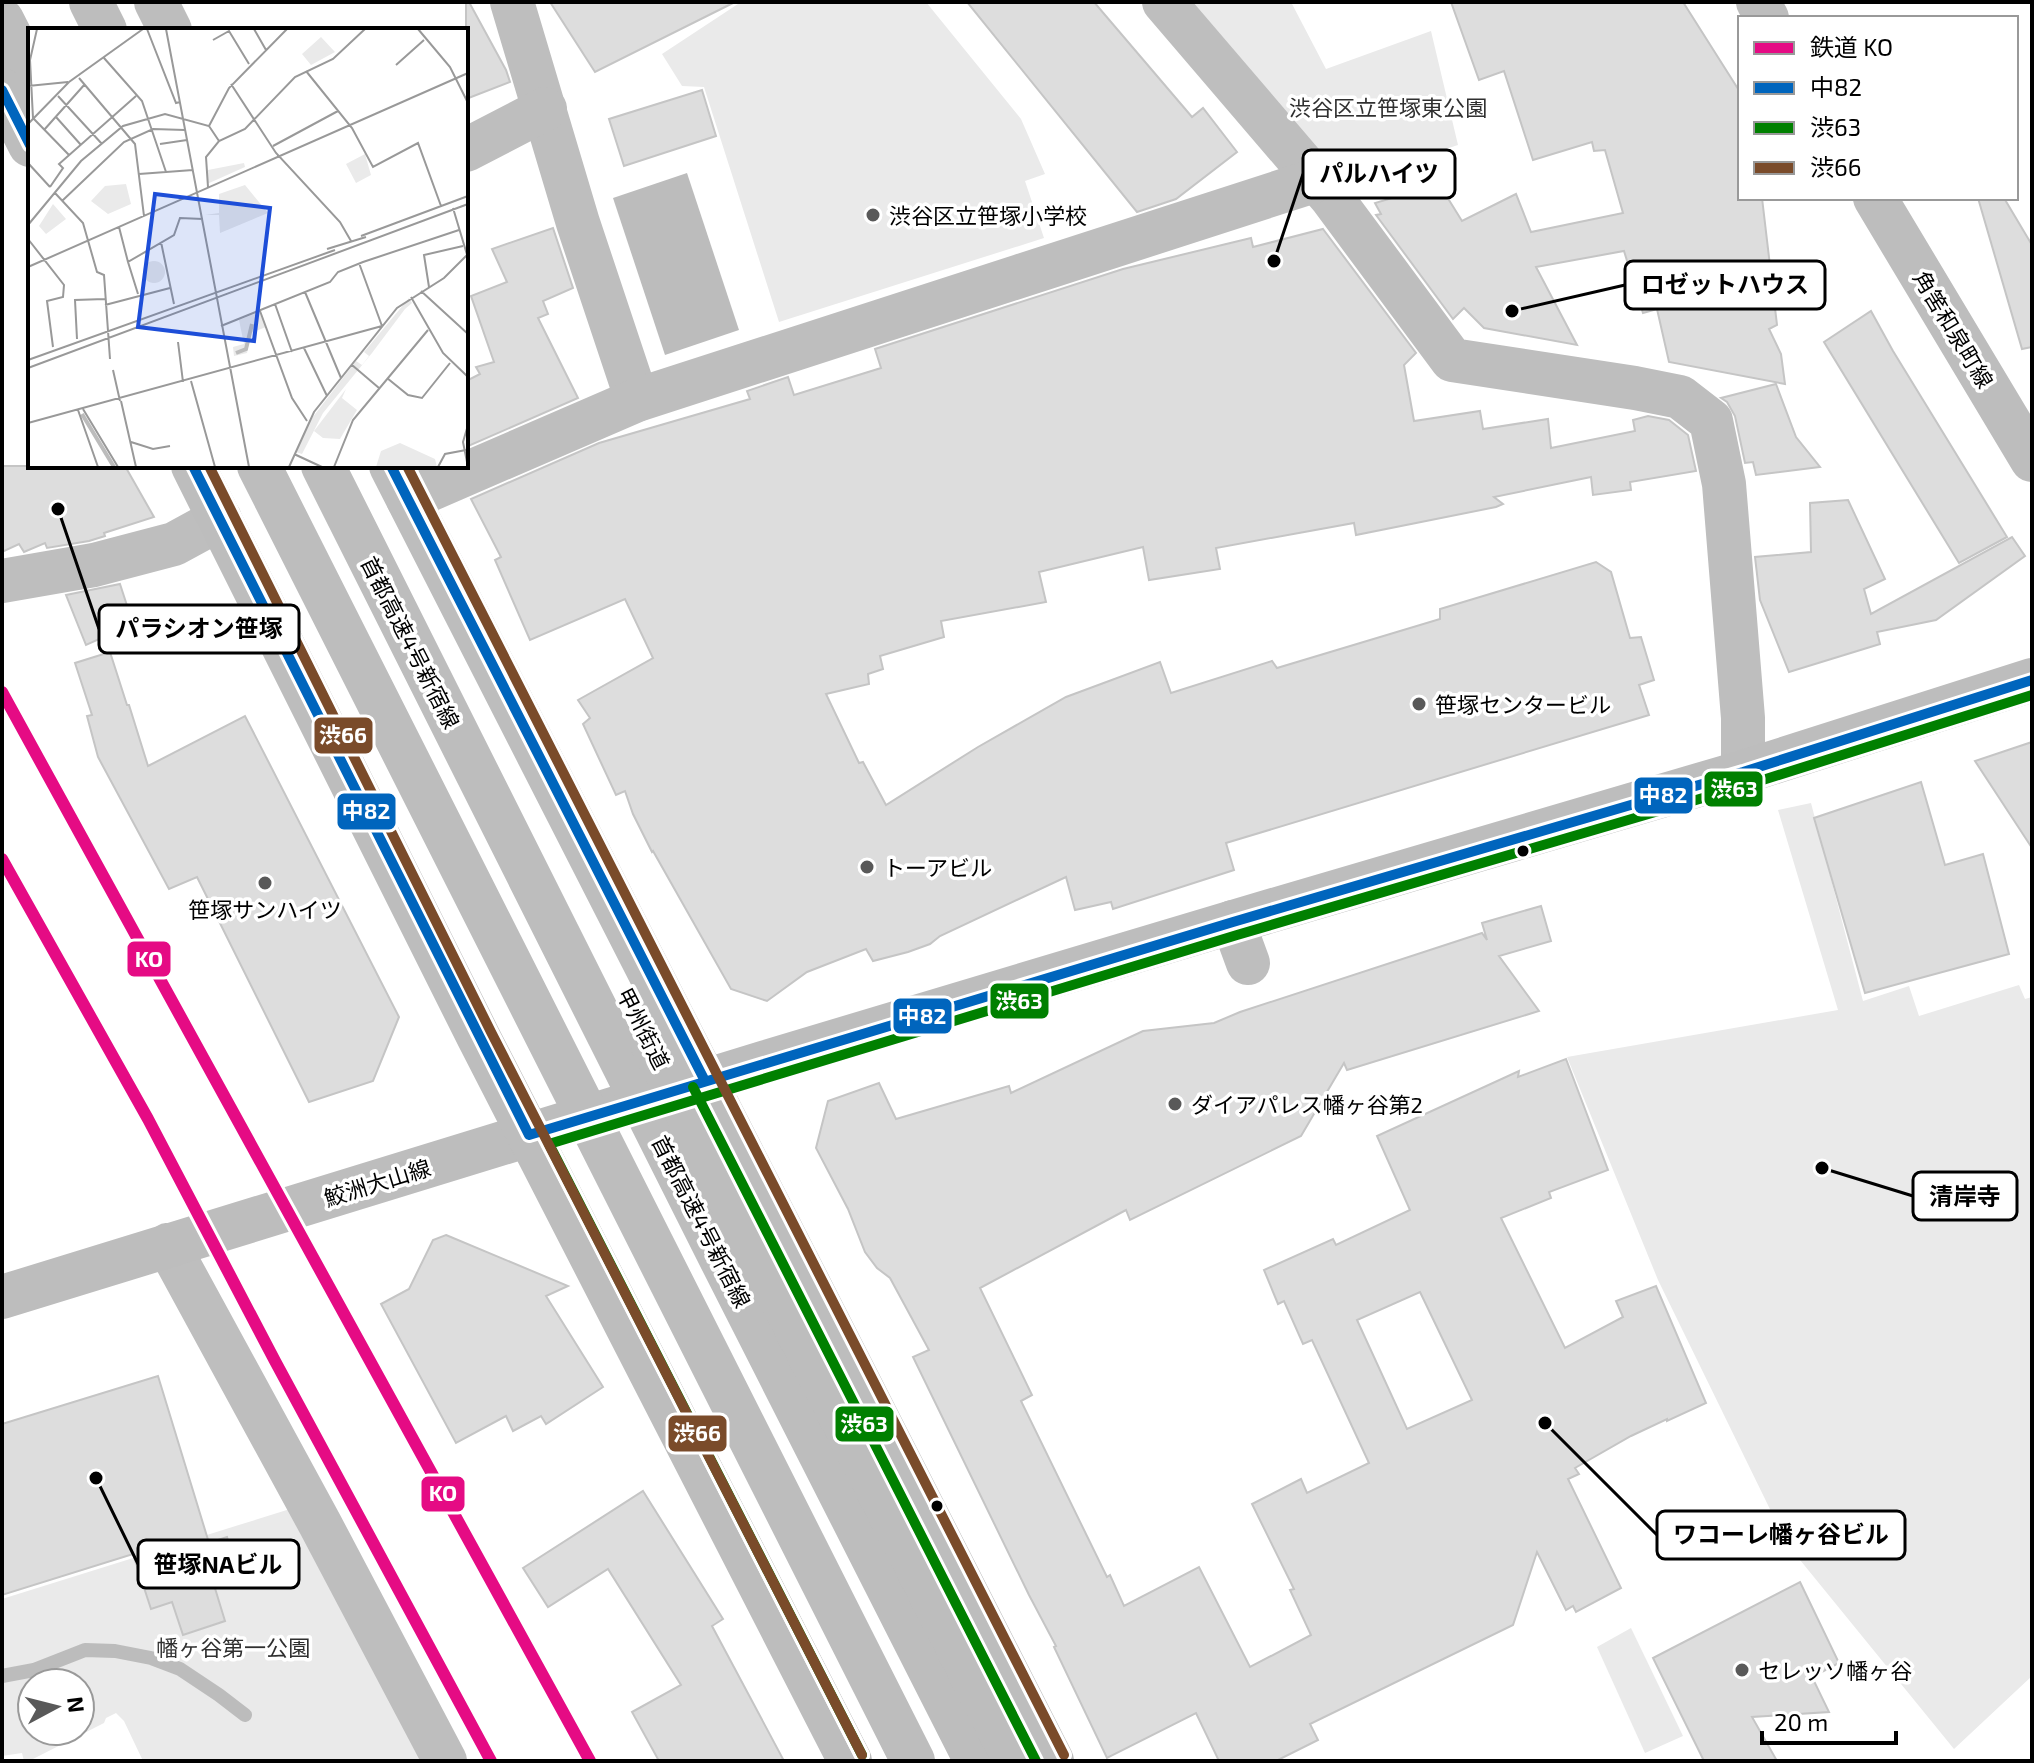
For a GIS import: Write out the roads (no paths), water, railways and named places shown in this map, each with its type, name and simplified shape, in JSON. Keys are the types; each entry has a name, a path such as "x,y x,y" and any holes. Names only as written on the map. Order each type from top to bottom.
{"main road":[{"path":"27,2 40,28"},
{"path":"91,2 104,28"},
{"path":"127,2 140,28"},
{"path":"156,2 169,28"},
{"path":"2,20 28,71"},
{"path":"2,90 28,141"},
{"name":"角筈和泉町線","path":"1876,200 2032,460"},
{"path":"194,468 529,1135 850,1761"},
{"path":"230,468 881,1761"},
{"path":"260,468 913,1761"},
{"name":"首都高速4号新宿線","path":"324,468 976,1761"},
{"name":"甲州街道","path":"361,468 1015,1761"},
{"path":"399,482 1052,1761"},
{"name":"鮫洲大山線","path":"2,1297 705,1081 1743,772 2032,680"}],"street":[{"path":"512,2 578,223 637,400"},
{"path":"1164,2 1324,188 1452,360 1680,397 1711,421 1724,484 1743,718 1743,772"},
{"path":"468,149 545,109"},
{"path":"468,458 637,400 1324,188"},
{"path":"399,482 440,468"},
{"path":"2,581 94,565 174,544 220,519"},
{"path":"1233,922 1248,963"},
{"path":"168,1245 445,1761"}],"waterway":[{"path":"2,1676 34,1670 85,1650 115,1651 151,1658 180,1669 245,1715"}],"rail line":[{"name":"KO","path":"2,692 590,1761"},
{"name":"KO","path":"2,859 148,1119 491,1761"}],"place":[{"name":"渋谷区立笹塚小学校","path":"873,215"},
{"name":"パルハイツ","path":"1274,261"},
{"name":"ロゼットハウス","path":"1512,311"},
{"name":"パラシオン笹塚","path":"58,509"},
{"name":"笹塚センタービル","path":"1419,704"},
{"name":"トーアビル","path":"867,867"},
{"name":"笹塚サンハイツ","path":"265,883"},
{"name":"ダイアパレス幡ヶ谷第2","path":"1175,1104"},
{"name":"清岸寺","path":"1822,1168"},
{"name":"ワコーレ幡ヶ谷ビル","path":"1545,1423"},
{"name":"笹塚NAビル","path":"96,1478"},
{"name":"セレッソ幡ヶ谷","path":"1742,1670"}],"park label":[{"name":"渋谷区立笹塚東公園","path":"1388,107"},
{"name":"幡ヶ谷第一公園","path":"233,1647"}]}
